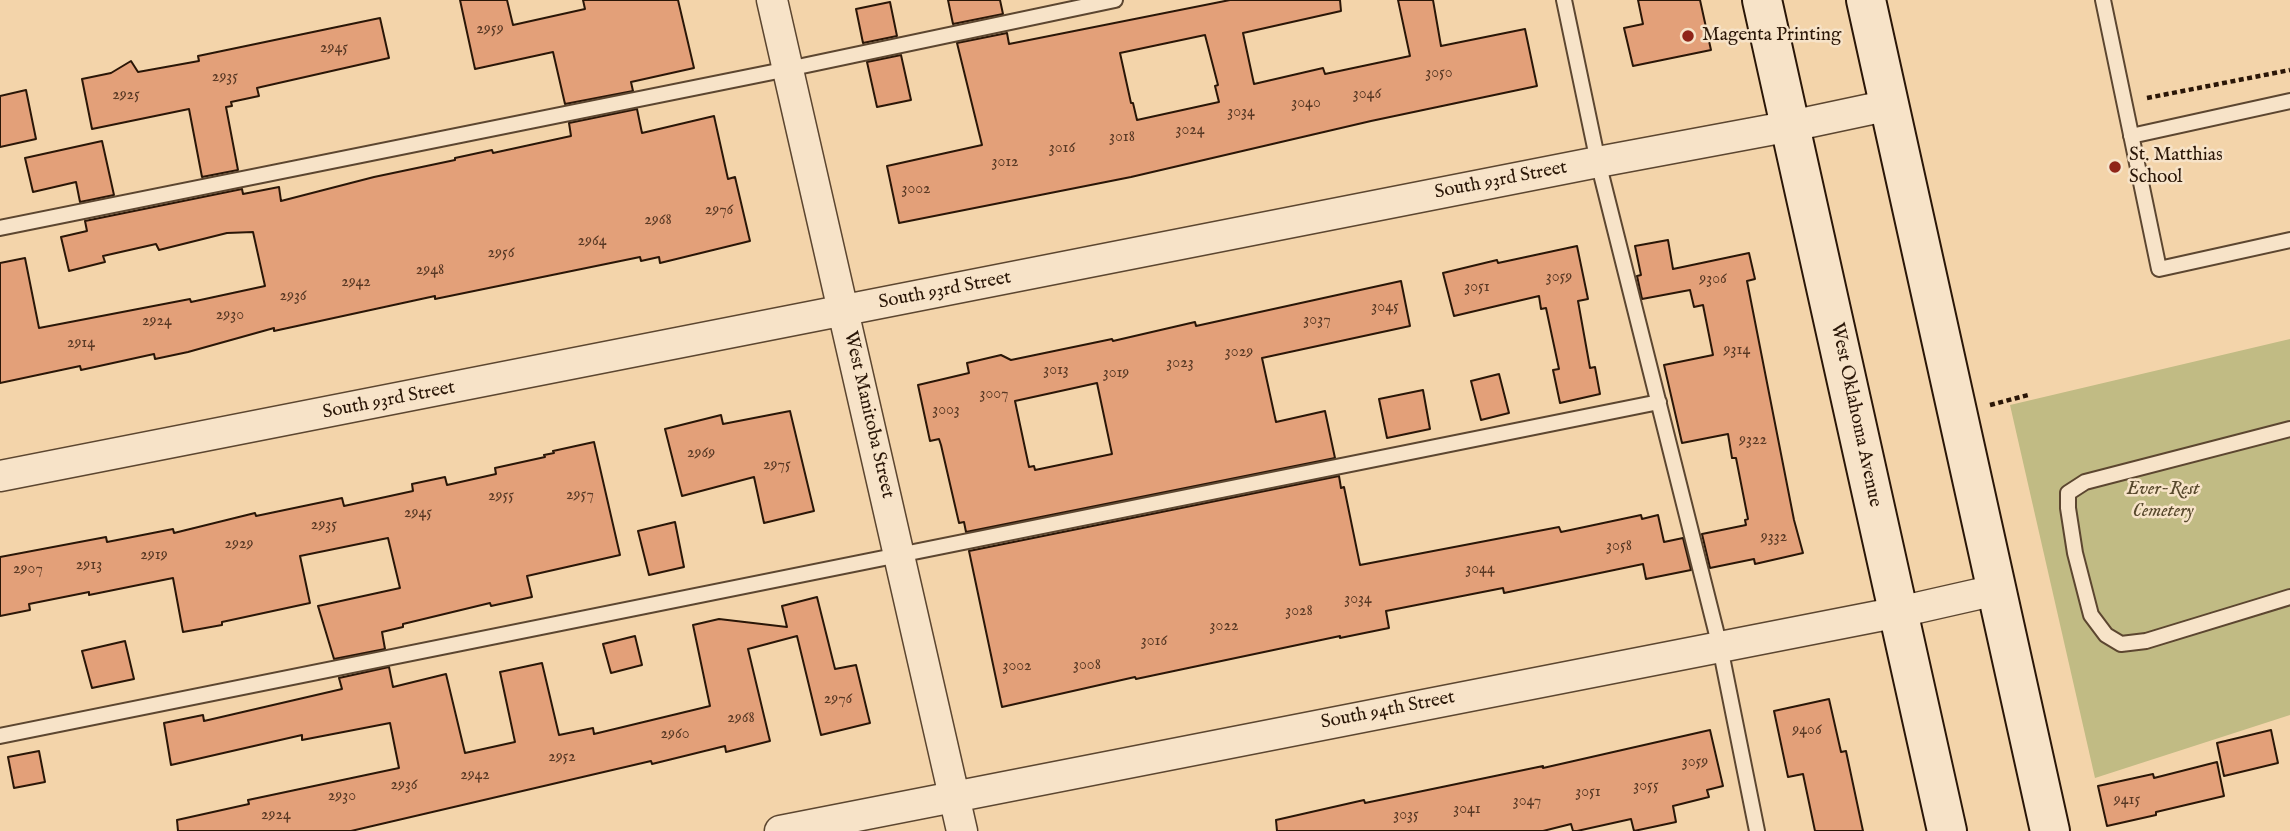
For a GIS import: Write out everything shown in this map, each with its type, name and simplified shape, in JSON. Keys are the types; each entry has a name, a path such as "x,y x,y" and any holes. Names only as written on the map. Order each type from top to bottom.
{"main road":[{"name":"West Oklahoma Avenue","path":"1762,0 1947,831"},
{"path":"1866,0 2050,831"}],"street":[{"name":"West Manitoba Street","path":"772,0 962,831"},
{"name":"South 93rd Street","path":"0,476 1598,162 1791,127 1890,105"},
{"name":"South 94th Street","path":"780,831 1899,612 1996,590"}],"lane":[{"path":"0,228 1115,0"},
{"path":"1564,0 1598,162 1720,647 1757,831"},
{"path":"2103,0 2160,269 2290,240"},
{"path":"2131,136 2290,101"},
{"path":"0,736 1659,402"},
{"path":"2290,429 2085,482 2068,493 2068,508 2075,553 2091,615 2106,635 2121,644 2146,641 2290,597"}],"path":[{"path":"2124,103 2290,70"},
{"path":"1979,408 2028,395"}],"green space":[{"name":"Ever-Rest Cemetery","path":"2290,339 2290,715 2095,778 2010,405"}],"building":[{"path":"460,0 507,0 513,25 585,9 583,0 678,0 694,68 631,82 633,91 565,104 553,52 475,69"},
{"path":"948,0 1000,0 1003,14 953,24"},
{"path":"1230,0 1340,0 1341,11 1243,33 1254,84 1323,68 1325,74 1410,56 1398,0 1433,0 1441,46 1525,29 1537,86 1371,121 1131,177 899,223 887,166 982,145 957,43 1007,33 1009,44","holes":["1205,35 1218,85 1215,86 1219,102 1137,120 1120,53"]},
{"path":"1638,0 1700,0 1711,50 1633,66 1624,28 1643,24"},
{"path":"890,2 897,36 863,43 856,9"},
{"path":"380,18 389,58 257,88 259,96 231,102 232,106 226,107 238,170 202,177 189,109 92,129 82,79 111,73 131,61 138,72 199,61 198,56"},
{"path":"901,55 911,100 877,107 867,62"},
{"path":"26,90 36,139 0,147 0,96"},
{"path":"637,109 642,133 714,116 728,179 735,177 750,241 660,263 659,257 641,261 640,257 435,299 435,296 274,331 274,328 155,359 154,354 81,370 80,366 0,383 0,263 25,258 39,328 190,299 191,302 265,286 253,232 227,233 159,250 156,244 103,256 105,262 69,271 61,237 87,231 85,221 242,189 243,194 279,187 281,201 455,158 492,150 493,153 571,136 569,123"},
{"path":"102,141 114,195 80,202 76,182 33,192 25,158"},
{"path":"1668,240 1673,269 1749,253 1755,279 1747,281 1794,520 1803,553 1755,564 1754,559 1710,568 1702,534 1746,525 1745,520 1748,519 1736,458 1732,458 1728,434 1682,443 1664,365 1713,355 1703,305 1694,307 1690,290 1642,299 1637,276 1641,275 1635,246"},
{"path":"1577,246 1588,299 1578,301 1590,368 1595,367 1600,394 1560,403 1553,370 1559,369 1546,308 1541,309 1539,296 1454,316 1443,273"},
{"path":"1401,281 1410,326 1262,358 1276,422 1325,411 1335,458 966,532 964,522 959,523 939,439 930,441 918,385 969,373 967,363 1001,355 1011,360 1195,322 1196,326","holes":["1097,383 1112,454 1035,470 1034,466 1029,467 1015,401"]},
{"path":"1499,374 1509,413 1481,420 1471,381"},
{"path":"1423,390 1430,429 1387,438 1379,399"},
{"path":"790,411 814,511 764,523 754,477 682,496 665,429 721,415 723,424"},
{"path":"594,442 620,555 527,576 532,597 491,606 490,603 403,624 403,627 382,632 385,649 334,659 318,606 400,588 388,538 300,556 310,603 222,622 222,625 183,632 173,578 29,604 30,610 0,616 0,557 106,537 107,542 173,529 174,533 255,513 256,516 342,498 344,506 413,491 412,484 445,477 447,485 496,474 495,468"},
{"path":"1339,476 1341,488 1344,487 1360,565 1559,527 1561,532 1641,515 1642,519 1658,515 1664,542 1683,538 1691,570 1646,579 1643,564 1504,593 1503,588 1386,611 1389,628 1136,679 1135,677 1002,707 969,551"},
{"path":"675,522 684,567 649,575 638,531"},
{"path":"817,597 835,669 856,665 870,723 821,735 797,636 748,649 770,741 726,752 725,746 652,764 651,761 351,831 178,831 177,820 249,804 248,800 399,768 390,723 302,740 302,735 171,765 164,723 203,715 204,721 342,689 339,678 389,667 393,687 446,674 465,753 515,742 500,672 542,663 559,735 593,728 594,734 710,706 693,625 719,619 787,627 782,606"},
{"path":"635,636 642,665 611,673 603,644"},
{"path":"125,641 134,679 92,688 82,651"},
{"path":"1829,699 1841,752 1846,751 1863,831 1815,831 1803,774 1788,777 1774,711"},
{"path":"1710,730 1723,786 1707,790 1709,797 1673,806 1676,822 1634,831 1631,819 1577,831 1573,831 1571,824 1543,831 1277,831 1276,820 1364,800 1365,803 1543,768"},
{"path":"2271,730 2278,763 2224,776 2217,743"},
{"path":"39,751 45,782 14,788 8,757"},
{"path":"2217,762 2224,796 2107,826 2098,786 2153,774 2154,778"}],"place":[{"name":"Magenta Printing","path":"1688,36"},
{"name":"St. Matthias School","path":"2115,167"}]}
